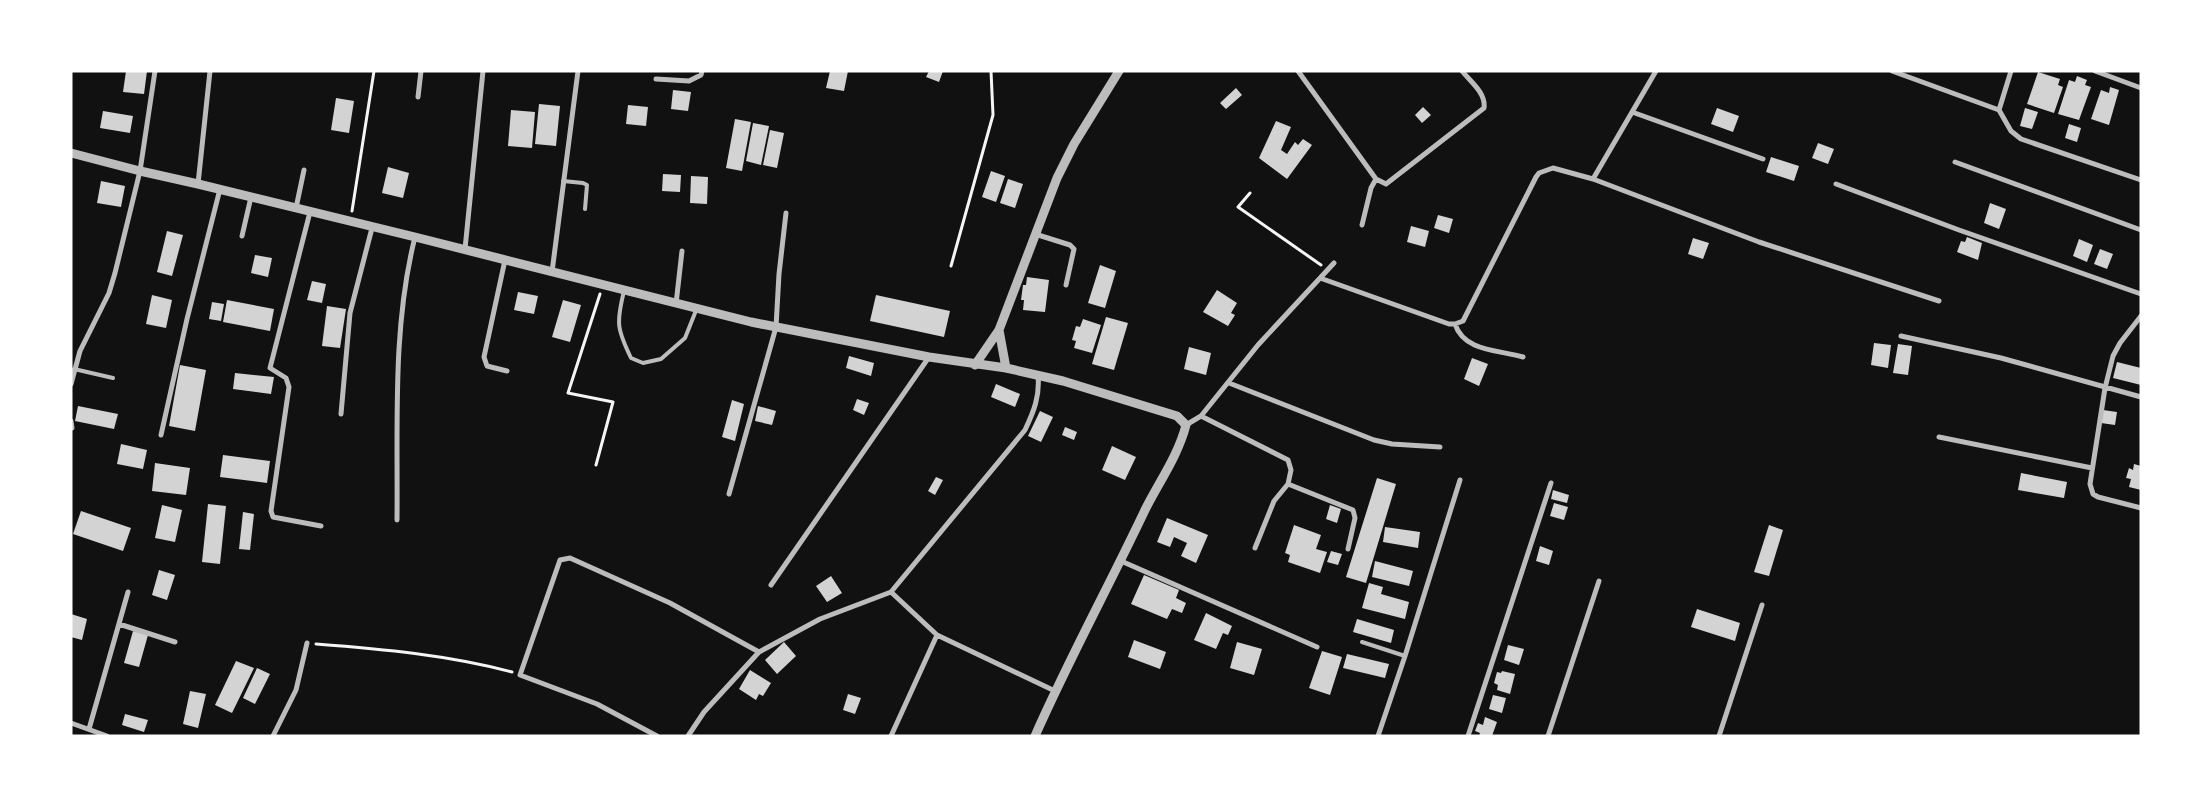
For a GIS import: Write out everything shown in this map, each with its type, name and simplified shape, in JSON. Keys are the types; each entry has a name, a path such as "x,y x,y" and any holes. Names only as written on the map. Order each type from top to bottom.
{"street":[{"path":"71,384 74,369 89,330 109,293 140,171 155,71"},
{"path":"198,184 210,71"},
{"path":"418,97 421,71"},
{"path":"465,249 483,71"},
{"path":"552,272 578,71"},
{"path":"656,79 689,82 701,75 702,71"},
{"path":"975,365 999,330 1057,178 1074,144 1119,71"},
{"path":"1298,71 1376,179 1382,184 1388,184 1484,108 1481,93 1462,71"},
{"path":"1593,179 1656,71"},
{"path":"1892,71 1999,110 2011,131 2021,140 2141,180"},
{"path":"1999,110 2011,71"},
{"path":"2095,71 2141,88"},
{"path":"1632,112 1762,159"},
{"path":"71,152 140,171 465,249 625,289 676,304 776,327 830,336 929,357 1006,368 1063,380 1178,416 1186,425"},
{"path":"1955,162 2141,230"},
{"path":"1320,278 1455,324 1463,321 1539,173 1553,168 1593,179 1759,242 1939,301"},
{"path":"296,209 304,170"},
{"path":"1362,225 1371,188 1376,179"},
{"path":"1836,184 1959,230 2141,294"},
{"path":"161,435 187,319 220,189"},
{"path":"242,236 251,197"},
{"path":"310,212 270,368 286,378 289,387 271,511 273,517 321,526"},
{"path":"729,494 776,327 779,274 786,213"},
{"path":"341,414 350,313 372,228"},
{"path":"1035,234 1063,243 1074,249 1066,285"},
{"path":"397,520 400,337 407,268 416,237"},
{"path":"676,304 682,251"},
{"path":"504,260 484,357 487,366 507,371"},
{"path":"1035,736 1055,691 1178,450 1186,425 1201,416 1258,344 1334,263"},
{"path":"2140,318 2120,343 2113,356 2105,388 2090,484 2093,494 2141,508"},
{"path":"1455,324 1458,332 1472,344 1523,357"},
{"path":"999,330 1006,368"},
{"path":"1901,336 2001,358 2141,397"},
{"path":"771,585 929,357"},
{"path":"688,736 704,712 759,652 820,619 891,592 1025,430 1034,412 1041,376"},
{"path":"1229,383 1374,440 1392,444 1440,447"},
{"path":"1201,416 1288,460 1291,470 1288,484 1274,501 1255,548"},
{"path":"71,421 72,428"},
{"path":"1939,437 2092,468"},
{"path":"1378,736 1460,480"},
{"path":"1468,736 1551,483"},
{"path":"1288,484 1353,510 1355,518 1348,549"},
{"path":"658,736 597,704 520,675 557,565 564,558 570,558 670,603 759,652"},
{"path":"1121,561 1317,647"},
{"path":"1548,736 1598,581"},
{"path":"89,729 128,592"},
{"path":"891,592 937,635 1055,691"},
{"path":"1719,736 1762,605"},
{"path":"118,624 175,642"},
{"path":"891,736 937,635"},
{"path":"273,736 296,690 307,643"},
{"path":"71,723 108,736"}],"lane":[{"path":"564,181 587,185 585,209"},
{"path":"625,289 618,315 620,334 631,358 643,363 660,359 685,338 697,308"},
{"path":"74,369 113,378"},
{"path":"1362,642 1405,656"}],"path":[{"path":"351,222 374,71"},
{"path":"951,266 993,114 991,71"},
{"path":"1250,193 1238,207 1327,270"},
{"path":"596,465 614,402 568,393 604,284"},
{"path":"307,643 392,650 448,658 476,663 520,675"}],"building":[{"path":"126,71 147,71 144,94 123,92"},
{"path":"830,71 848,71 844,91 826,88"},
{"path":"929,71 943,71 939,82 926,77"},
{"path":"2038,72 2060,79 2058,85 2063,87 2054,113 2027,104"},
{"path":"2077,76 2087,80 2085,85 2091,87 2079,120 2058,114 2069,80 2075,82"},
{"path":"2110,87 2119,90 2109,125 2091,119 2101,90 2109,93"},
{"path":"1236,88 1242,95 1226,109 1220,103"},
{"path":"673,90 691,92 688,111 671,109"},
{"path":"336,98 354,101 349,133 331,130"},
{"path":"539,104 560,106 556,146 535,144"},
{"path":"628,105 648,107 646,126 626,124"},
{"path":"1423,107 1431,115 1422,123 1415,115"},
{"path":"1717,108 1739,116 1733,132 1711,124"},
{"path":"2025,108 2038,112 2032,129 2020,126"},
{"path":"511,110 535,112 532,148 508,146"},
{"path":"103,111 133,116 130,133 100,128"},
{"path":"735,119 751,122 742,171 726,168"},
{"path":"1276,121 1291,127 1281,150 1287,154 1295,142 1298,145 1303,139 1312,145 1287,179 1259,158"},
{"path":"753,123 769,126 761,165 746,161"},
{"path":"2069,124 2081,128 2077,142 2065,138"},
{"path":"770,130 784,133 777,168 763,165"},
{"path":"1818,143 1834,149 1828,164 1812,158"},
{"path":"1771,157 1799,166 1794,181 1766,172"},
{"path":"388,167 409,173 403,198 382,193"},
{"path":"991,171 1005,176 996,202 982,197"},
{"path":"663,174 681,175 680,192 662,191"},
{"path":"691,176 708,177 707,204 690,203"},
{"path":"1008,179 1023,184 1015,208 1000,203"},
{"path":"101,181 125,186 121,207 97,203"},
{"path":"1990,203 2006,209 1999,229 1984,223"},
{"path":"1438,215 1453,219 1449,233 1434,228"},
{"path":"1411,226 1429,231 1425,247 1407,242"},
{"path":"167,231 183,235 172,276 157,272"},
{"path":"1967,237 1982,243 1978,260 1957,252 1961,241 1965,242"},
{"path":"1693,238 1709,243 1703,259 1688,254"},
{"path":"2079,239 2093,245 2087,262 2073,256"},
{"path":"2100,249 2113,254 2107,269 2094,264"},
{"path":"255,255 272,258 268,277 251,273"},
{"path":"1100,265 1116,271 1105,308 1088,303"},
{"path":"1027,277 1049,280 1045,312 1023,310 1024,300 1021,300 1023,285 1026,285"},
{"path":"312,281 326,284 322,303 307,300"},
{"path":"1217,290 1237,303 1231,313 1235,315 1228,326 1203,312"},
{"path":"518,292 538,296 534,314 514,310"},
{"path":"152,295 172,300 166,328 146,324"},
{"path":"876,295 950,311 944,337 870,321"},
{"path":"227,300 274,309 270,331 223,322"},
{"path":"563,300 581,305 570,342 552,337"},
{"path":"212,302 224,304 221,321 209,319"},
{"path":"327,306 346,309 340,348 322,346"},
{"path":"1106,317 1128,323 1114,370 1092,364"},
{"path":"1083,319 1101,325 1092,353 1074,348 1076,341 1072,340 1076,326 1080,327"},
{"path":"1874,343 1891,345 1888,368 1871,365"},
{"path":"1898,344 1912,346 1908,375 1893,373"},
{"path":"1189,347 1211,353 1206,375 1184,369"},
{"path":"849,356 874,363 871,376 846,368"},
{"path":"1472,358 1488,364 1479,386 1464,379"},
{"path":"2117,362 2141,368 2141,385 2113,378"},
{"path":"180,365 206,370 195,431 169,426"},
{"path":"235,373 274,377 271,394 233,389"},
{"path":"996,384 1020,394 1015,407 991,397"},
{"path":"857,399 869,403 864,415 853,410"},
{"path":"732,400 744,404 735,441 722,437"},
{"path":"78,406 118,414 114,429 75,421"},
{"path":"758,406 776,411 772,425 755,421"},
{"path":"2103,410 2117,412 2115,425 2101,423"},
{"path":"1040,411 1053,417 1041,442 1028,436"},
{"path":"1065,427 1077,432 1074,440 1062,435"},
{"path":"121,444 147,450 143,469 117,464"},
{"path":"1112,446 1136,457 1125,480 1102,470"},
{"path":"223,455 270,461 267,483 220,477"},
{"path":"155,463 190,468 186,495 152,491"},
{"path":"2134,464 2141,466 2141,490 2129,487 2131,479 2126,478 2129,468 2133,470"},
{"path":"2021,473 2067,482 2064,498 2018,490"},
{"path":"936,477 943,480 935,495 928,491"},
{"path":"1377,478 1396,484 1366,583 1346,577"},
{"path":"1553,490 1569,495 1567,503 1551,499"},
{"path":"1554,503 1568,507 1564,520 1550,516"},
{"path":"208,504 226,506 220,564 202,562"},
{"path":"162,505 182,510 175,542 155,538"},
{"path":"1330,505 1341,509 1337,523 1326,519"},
{"path":"81,511 131,528 123,551 73,534"},
{"path":"243,512 254,514 250,550 239,549"},
{"path":"1167,518 1208,535 1196,563 1181,556 1187,543 1174,537 1170,547 1157,542"},
{"path":"1294,525 1321,535 1316,549 1327,552 1320,573 1288,562 1290,555 1285,553"},
{"path":"1769,525 1783,530 1769,576 1754,572"},
{"path":"1385,527 1420,532 1418,548 1383,542"},
{"path":"1540,546 1553,551 1549,565 1536,561"},
{"path":"1331,551 1342,554 1338,565 1327,562"},
{"path":"1375,561 1413,571 1409,586 1372,577"},
{"path":"159,570 175,575 167,600 152,595"},
{"path":"1144,575 1179,590 1176,598 1186,603 1182,613 1172,609 1167,619 1131,604"},
{"path":"831,576 842,593 827,602 816,586"},
{"path":"1369,583 1383,587 1381,594 1409,602 1405,619 1362,608"},
{"path":"1697,609 1740,623 1735,641 1691,627"},
{"path":"1206,613 1232,626 1228,635 1223,633 1216,649 1194,640"},
{"path":"71,614 87,619 82,640 71,637"},
{"path":"1357,619 1394,630 1391,643 1353,632"},
{"path":"133,631 148,635 139,667 124,663"},
{"path":"1134,640 1166,652 1160,669 1128,657"},
{"path":"784,642 796,656 777,674 765,660"},
{"path":"1237,642 1262,649 1254,675 1230,668"},
{"path":"1508,645 1524,649 1519,665 1504,660"},
{"path":"1322,651 1342,657 1330,695 1309,688"},
{"path":"1347,654 1389,664 1385,678 1343,668"},
{"path":"236,661 254,668 232,713 215,705"},
{"path":"257,668 270,674 255,704 243,698"},
{"path":"750,670 771,683 763,696 759,694 756,700 739,689"},
{"path":"1502,671 1515,674 1510,694 1497,690 1498,685 1494,683 1497,672 1501,673"},
{"path":"190,691 206,694 198,728 183,724"},
{"path":"848,694 861,698 855,714 843,710"},
{"path":"1493,695 1506,698 1502,713 1489,709"},
{"path":"125,714 148,720 144,732 122,725"},
{"path":"1485,717 1497,722 1492,736 1479,736 1480,733 1475,731 1478,723 1483,725"}]}
